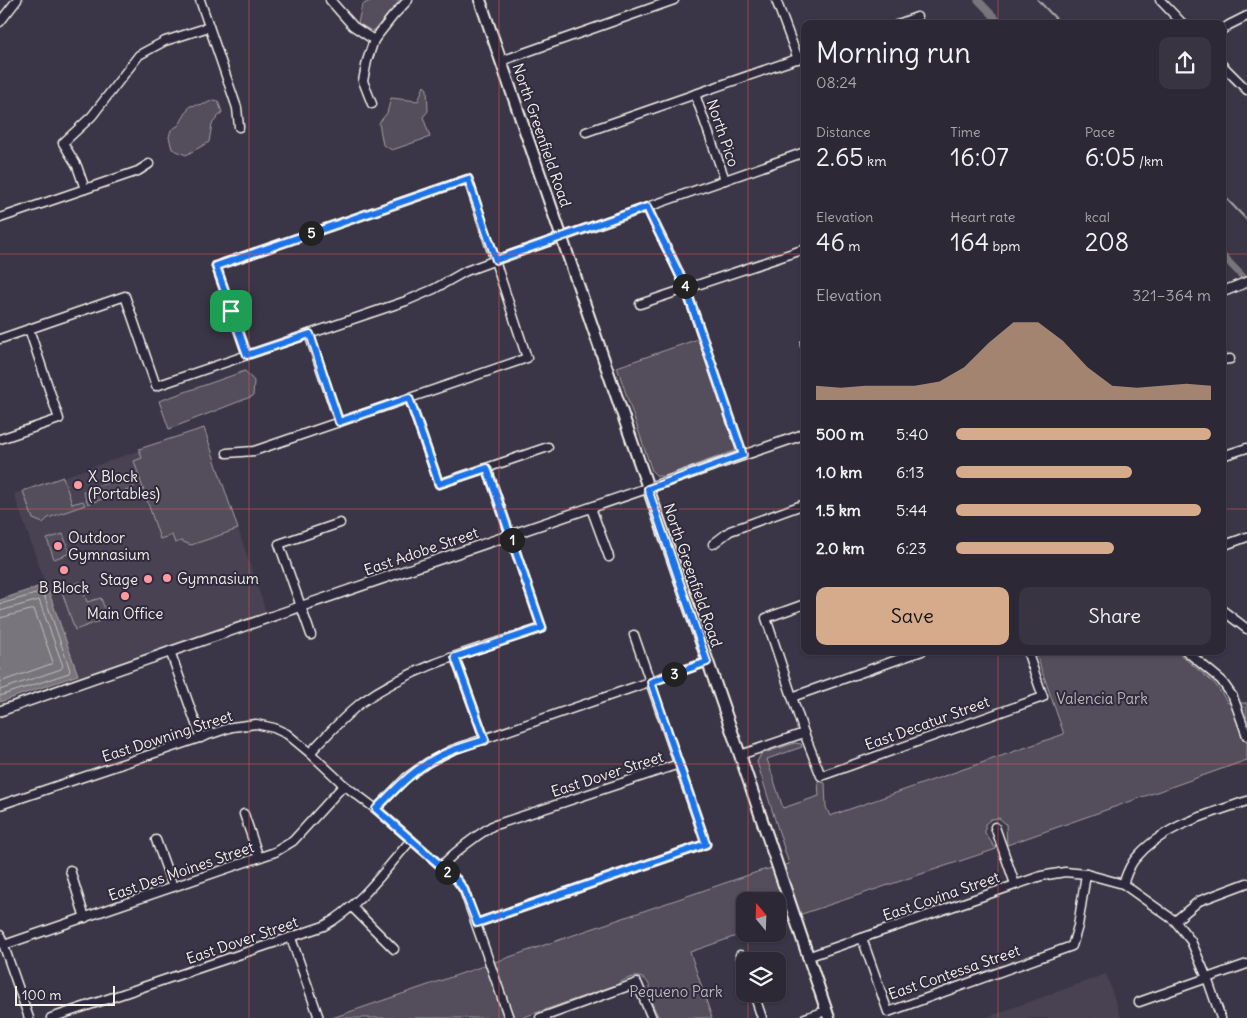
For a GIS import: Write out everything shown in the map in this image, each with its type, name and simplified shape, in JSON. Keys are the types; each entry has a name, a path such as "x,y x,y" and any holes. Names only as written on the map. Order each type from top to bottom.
{"main road":[{"name":"North Greenfield Road","path":"480,0 828,1014"}],"street":[{"path":"200,0 237,108 239,127"},
{"path":"330,0 353,26 374,40"},
{"path":"372,104 363,81 374,40 408,0"},
{"path":"501,62 674,0"},
{"path":"586,132 801,57 776,0"},
{"path":"1160,0 1178,20"},
{"path":"0,22 14,1"},
{"path":"1226,27 1247,16"},
{"path":"85,189 77,166 63,143 92,116 139,55 165,41 209,27"},
{"path":"1226,69 1247,90"},
{"name":"North Pico","path":"695,94 725,180"},
{"path":"0,339 125,296 156,386 406,300 434,289 466,271 801,153"},
{"path":"0,218 138,171 149,164"},
{"path":"227,453 254,451 527,358 468,179 216,266 247,355"},
{"path":"647,207 657,232 676,266 686,289 743,455"},
{"path":"640,304 801,251"},
{"path":"1226,290 1244,283"},
{"path":"0,439 59,419 29,329"},
{"path":"310,334 339,422"},
{"path":"409,398 439,484 548,447"},
{"name":"East Adobe Street","path":"0,710 801,435"},
{"path":"1226,455 1247,448"},
{"path":"310,753 349,713 374,694 425,667 542,628 487,468"},
{"path":"713,544 730,531 801,505"},
{"path":"591,508 608,556"},
{"path":"311,635 279,544 340,523"},
{"path":"1226,545 1247,537"},
{"path":"740,755 804,734 766,618 801,605"},
{"path":"1226,613 1247,629"},
{"path":"477,923 706,844 634,636"},
{"path":"170,651 200,738"},
{"path":"792,697 911,655"},
{"name":"East Decatur Street","path":"804,734 821,776 1043,697 1028,655"},
{"path":"1191,655 1221,680 1233,697 1247,736"},
{"path":"455,657 485,740"},
{"path":"376,809 406,778 427,763 452,750 707,662"},
{"name":"East Downing Street","path":"0,805 232,727 256,724 274,728 287,734 344,785 376,809 441,866 464,890 510,1018"},
{"name":"East Dover Street","path":"441,866 459,848 492,826 679,764"},
{"name":"East Des Moines Street","path":"4,946 259,858 285,847 293,841 344,785"},
{"path":"1221,1018 1191,941 1175,921 1123,884 1134,861 1148,846 1164,834 1199,817 1247,801"},
{"path":"244,814 259,858"},
{"path":"995,828 1015,884"},
{"path":"156,840 173,888"},
{"name":"East Dover Street","path":"51,1018 324,926 340,917 352,906 412,840"},
{"path":"70,870 85,918"},
{"name":"East Covina Street","path":"808,957 1041,876 1086,874 1123,884"},
{"name":"East Contessa Street","path":"862,938 888,1012 1072,946 1078,926 1086,874"},
{"path":"1175,921 1199,900 1247,883"},
{"path":"352,906 394,949"},
{"path":"0,935 29,1018"},
{"path":"291,938 319,1018"},
{"path":"1139,1002 1247,964"},
{"path":"540,1018 637,984 652,1018"},
{"path":"757,1002 762,1018"},
{"path":"805,1018 828,1014"}],"shaded area":[{"path":"204,428 266,612 78,677 14,494"},
{"path":"1106,974 1121,1018 985,1018"}],"green space":[{"path":"372,0 401,0 373,31 358,23 362,5"},
{"path":"424,86 427,89 428,111 423,117 430,137 392,150 383,145 379,123 387,113 391,98 418,101"},
{"path":"213,100 218,101 222,112 212,124 209,142 186,155 172,149 169,137 171,130 179,125 190,106 205,104"},
{"path":"701,338 740,449 664,476 657,476 652,471 617,367"},
{"path":"245,371 254,381 253,396 169,429 159,401"},
{"path":"204,428 238,529 191,545 181,541 175,543 172,535 160,539 134,461 142,458 139,449"},
{"path":"130,475 134,488 88,504 83,491"},
{"path":"63,477 72,504 83,501 85,505 48,518 43,523 33,519 23,491"},
{"name":"Outdoor Gymnasium","path":"63,534 70,553 54,559 47,539"},
{"path":"80,582 75,586 77,586 79,594 84,593 87,602 101,598 108,618 75,630 61,589"},
{"path":"1036,655 1181,655 1215,684 1228,703 1247,703 1247,760 1007,845 1006,824 999,818 991,819 985,824 985,833 996,849 786,919 786,892 736,892 736,936 690,952 712,1018 659,1018 652,1003 651,989 647,982 644,979 635,977 521,1018 332,1018 760,871 789,864 757,762 761,754 795,743 801,744 802,747 767,759 783,808 819,796 818,781 825,783 826,807 830,816 1064,734"}],"water":[{"path":"46,584 78,675 0,702 0,600"}],"waterway":[{"path":"978,0 997,20"},
{"path":"1038,0 1057,20"},
{"path":"1226,198 1247,220"},
{"path":"1226,259 1247,281"}],"place":[{"name":"X Block (Portables)","path":"78,485"},
{"name":"Outdoor Gymnasium","path":"58,546"},
{"name":"B Block","path":"64,570"},
{"name":"Gymnasium","path":"167,578"},
{"name":"Stage","path":"148,579"},
{"name":"Main Office","path":"125,596"}],"route":[{"path":"468,179 496,260 647,207 657,232 676,266 686,289 743,455 648,489 707,662 651,682 706,844 477,923 464,890 457,880 376,809 406,778 427,763 452,750 485,740 455,657 542,628 487,468 439,484 409,398 339,422 310,334 247,355 231,311 216,266 468,179"}],"park label":[{"name":"Valencia Park","path":"1102,698"},
{"name":"Pequeno Park","path":"676,991"}]}
